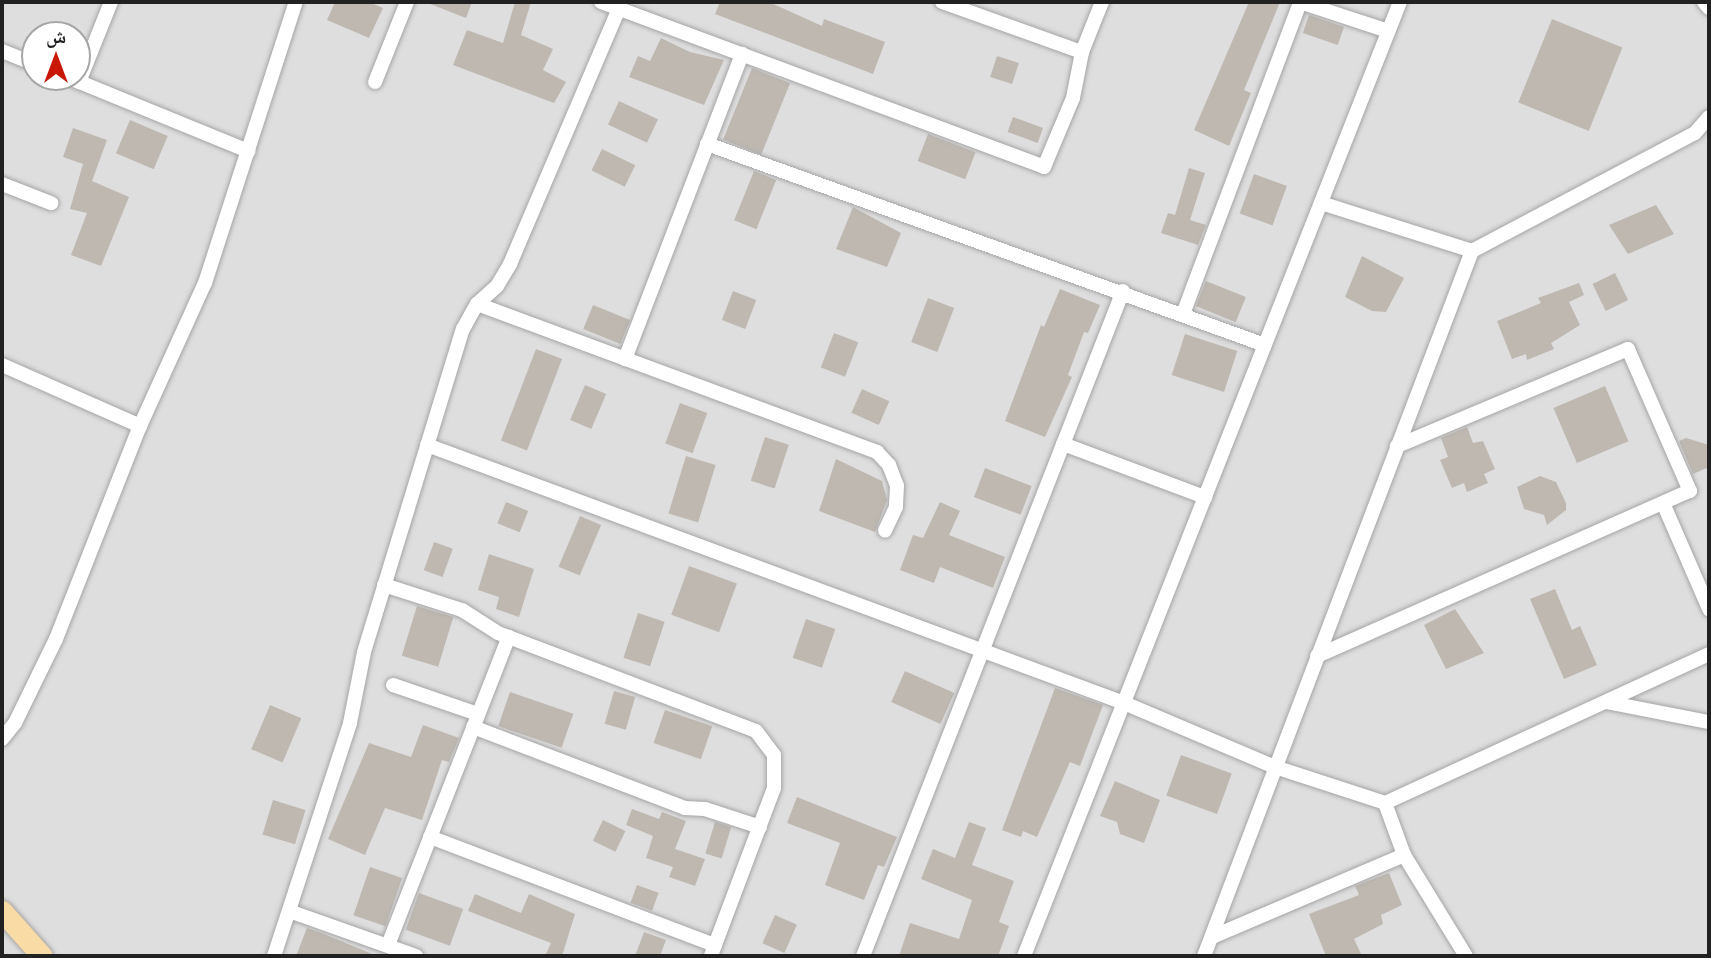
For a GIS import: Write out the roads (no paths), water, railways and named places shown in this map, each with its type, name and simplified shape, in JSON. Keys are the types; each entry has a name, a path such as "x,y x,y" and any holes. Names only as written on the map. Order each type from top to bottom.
{"main road":[{"path":"2,911 43,956"}],"street":[{"path":"91,43 111,2"},
{"path":"2,739 15,723 56,639 140,426 205,283 296,2"},
{"path":"375,82 408,2"},
{"path":"601,2 1044,167 1073,98 1082,52 1102,2"},
{"path":"942,2 1082,52"},
{"path":"1183,314 1300,2 1388,31"},
{"path":"1024,956 1400,2"},
{"path":"1703,2 1709,8"},
{"path":"274,956 350,723 364,652 463,330 477,304 497,286 510,264 619,8"},
{"path":"2,51 21,58"},
{"path":"625,359 742,54"},
{"path":"91,87 248,151"},
{"path":"1204,956 1472,251 1695,133 1709,117"},
{"path":"708,144 1123,291 1265,345"},
{"path":"2,184 51,203"},
{"path":"1321,203 1472,251"},
{"path":"863,956 1123,291"},
{"path":"477,304 877,452 889,466 897,486 896,507 885,531"},
{"path":"1317,656 1690,491 1628,349 1397,446"},
{"path":"2,365 140,426"},
{"path":"1063,444 1205,497"},
{"path":"427,445 1124,703 1275,768 1385,803 1709,654"},
{"path":"1663,503 1709,609"},
{"path":"384,585 462,610 509,637 756,731 774,755 774,788 713,951 430,837"},
{"path":"388,945 509,637"},
{"path":"393,685 685,808 760,827"},
{"path":"1606,702 1709,722"},
{"path":"1385,803 1404,856 1466,956"},
{"path":"1212,937 1404,856"},
{"path":"289,911 416,956"}]}
